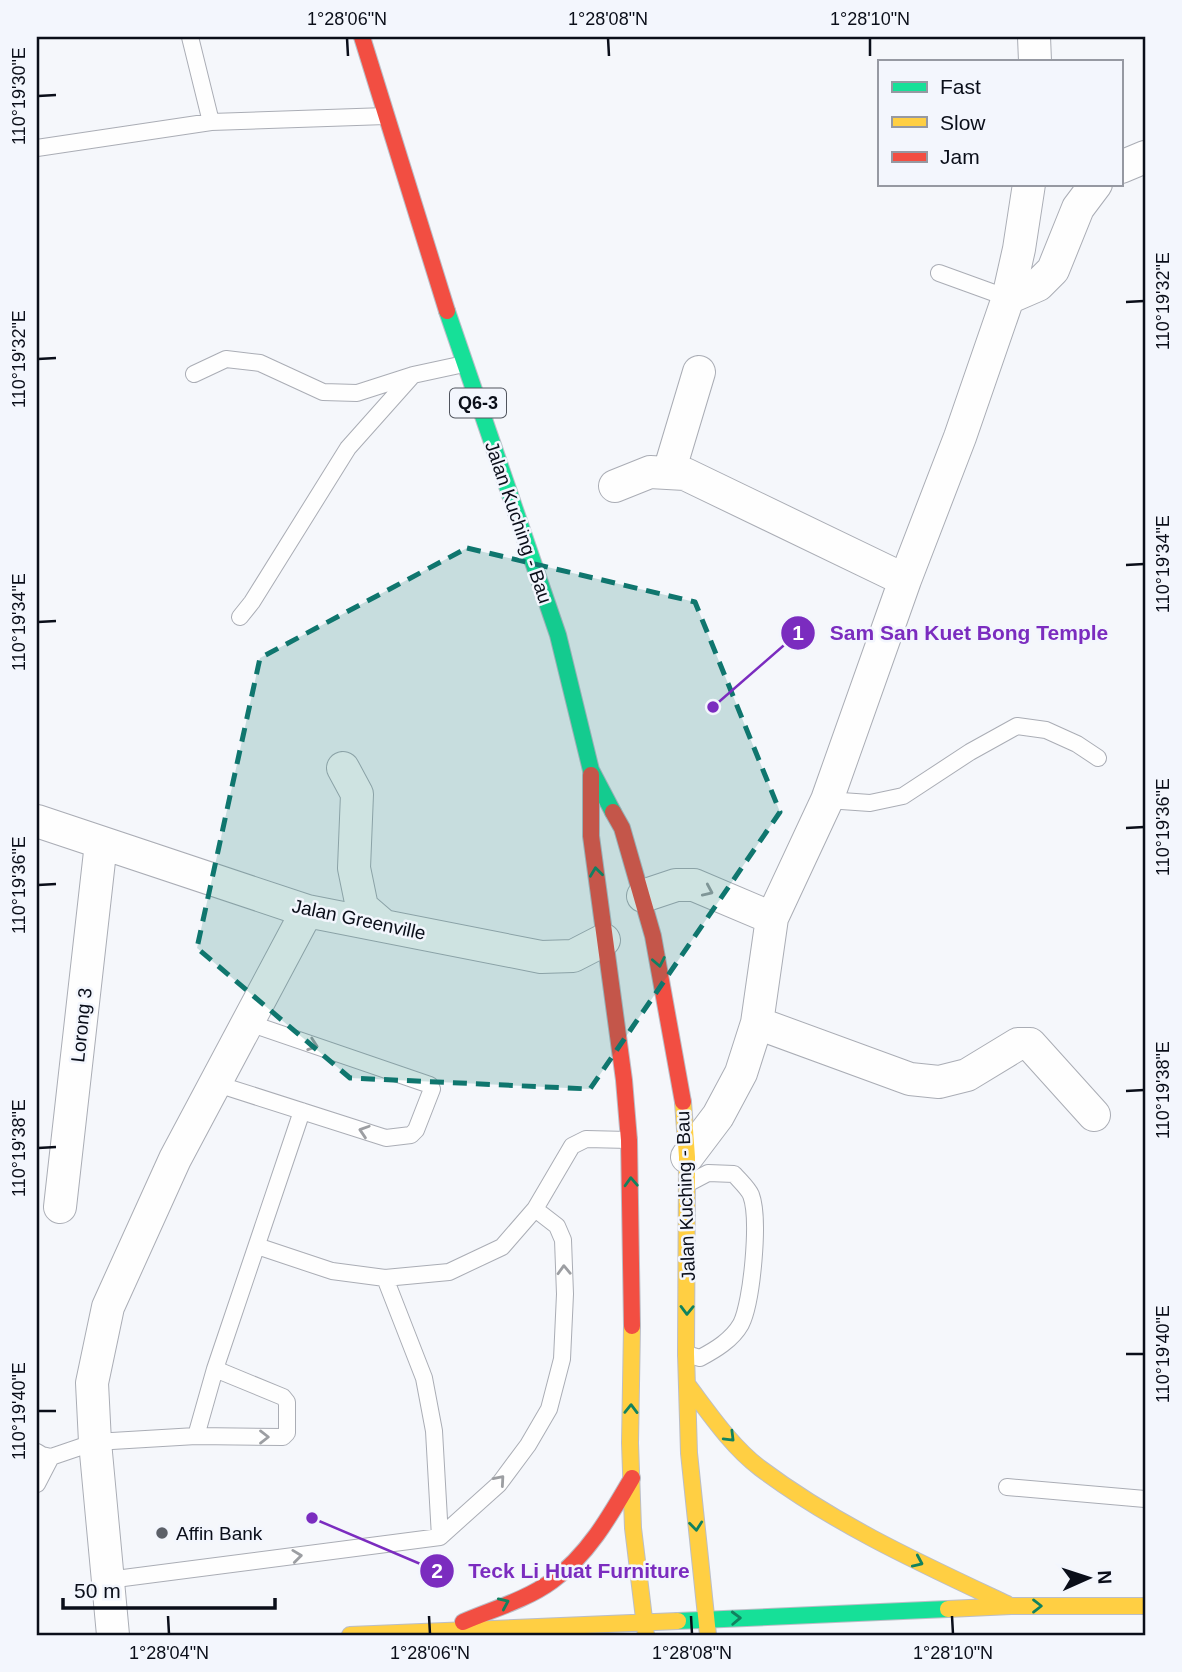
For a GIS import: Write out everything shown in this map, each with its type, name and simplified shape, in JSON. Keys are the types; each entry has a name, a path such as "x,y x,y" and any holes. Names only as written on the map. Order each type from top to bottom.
{"main road":[{"name":"Jalan Kuching - Bau","path":"362,37 464,364 558,635 591,770 591,836 624,1080 629,1140 633,1284 632,1478 634,1539 644,1629"},
{"name":"Jalan Kuching - Bau","path":"591,770 622,828 643,896 659,963 680,1082 687,1171 689,1453 707,1627"},
{"path":"687,1384 722,1429 759,1467 855,1530 1011,1606"},
{"path":"442,1631 552,1581 584,1552 603,1530 632,1478"},
{"path":"350,1635 707,1627 1011,1606 1145,1606"}],"street":[{"path":"1034,37 1035,60"},
{"path":"1122,167 1145,156"},
{"path":"687,1171 741,1073 757,1023 772,918 827,800 905,580 960,437 1008,298 1029,186"},
{"path":"1008,298 1038,285 1053,270 1078,208 1094,186"},
{"path":"669,472 699,372"},
{"path":"615,486 650,472 685,474 905,580"},
{"path":"343,768 357,794 354,868 362,907 383,926"},
{"name":"Jalan Greenville","path":"37,821 307,911 541,957 573,956 604,940"},
{"name":"Lorong 3","path":"60,1207 102,843"},
{"path":"643,896 677,885 694,885 772,918"},
{"path":"113,1635 92,1383 108,1307 176,1159 307,911"},
{"path":"757,1023 910,1079 939,1082 967,1075 1018,1044 1030,1044 1094,1115"}],"lane":[{"path":"190,37 211,122"},
{"path":"37,148 211,122 386,116"},
{"path":"939,272 1008,298"},
{"path":"194,374 226,359 260,363 323,392 357,393 412,374 464,364"},
{"path":"240,617 348,448 412,374"},
{"path":"827,800 870,803 903,796 970,752 1017,726 1046,730 1077,744 1098,758"},
{"path":"217,1084 386,1138 411,1135 416,1130 432,1089 425,1083 249,1023"},
{"path":"196,1436 215,1369 302,1111"},
{"path":"257,1246 332,1271 385,1278 449,1272 502,1247 535,1209 572,1146 586,1139 629,1140"},
{"path":"687,1171 734,1174 751,1194 755,1219 750,1301 740,1326 723,1345 700,1358 687,1354"},
{"path":"108,1580 440,1537 499,1484 528,1445 549,1409 562,1359 565,1294 563,1240 550,1219 535,1209"},
{"path":"385,1278 424,1378 435,1431 440,1537"},
{"path":"37,1484 44,1454 95,1442 196,1436 283,1437 287,1433 287,1402 284,1397 215,1369"},
{"path":"1007,1487 1145,1500"}],"highlighted area":[{"path":"467,548 695,602 780,812 590,1089 350,1078 197,948 260,658"}],"traffic: fast":[{"path":"447,311 558,635 591,770 613,812"},
{"path":"678,1621 948,1609"}],"traffic: slow":[{"path":"683,1102 687,1157 686,1354 689,1453 708,1635"},
{"path":"632,1326 630,1443 633,1528 646,1635"},
{"path":"687,1384 739,1450 789,1489 849,1526 1007,1604"},
{"path":"948,1609 1145,1606"},
{"path":"350,1635 678,1621"}],"traffic: jam":[{"path":"362,37 447,311"},
{"path":"591,775 591,836 624,1080 629,1140 632,1326"},
{"path":"613,812 622,828 653,936 683,1102"},
{"path":"463,1622 531,1594 565,1571 597,1534 632,1478"}],"place":[{"name":"Sam San Kuet Bong Temple","path":"713,707"},
{"name":"Teck Li Huat Furniture","path":"312,1518"},
{"name":"Affin Bank","path":"162,1533"}]}
